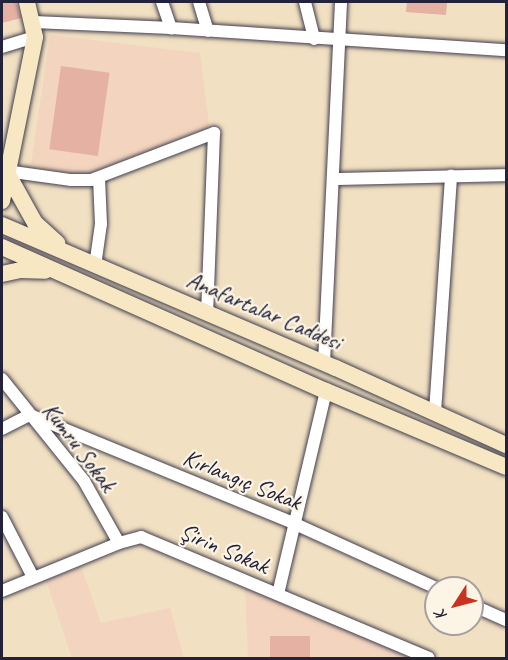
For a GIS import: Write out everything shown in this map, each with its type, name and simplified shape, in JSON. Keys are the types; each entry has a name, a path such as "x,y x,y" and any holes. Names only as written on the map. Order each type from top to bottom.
{"main road":[{"path":"2,201 4,176 35,30 27,2"},
{"path":"4,176 46,237 95,266"},
{"name":"Anafartalar Caddesi","path":"2,225 324,363 507,445"},
{"name":"Anafartalar Caddesi","path":"3,252 69,277 326,391 507,467"},
{"path":"2,274 36,269 69,277"},
{"path":"489,437 507,433"}],"street":[{"path":"162,2 171,28"},
{"path":"199,2 208,31"},
{"path":"305,2 314,39"},
{"path":"324,363 341,2"},
{"path":"2,46 35,30 171,28 507,50"},
{"path":"4,176 77,181 99,178 214,132 207,314"},
{"path":"333,179 507,175"},
{"path":"435,412 451,176"},
{"path":"95,266 101,224 99,178"},
{"name":"Kumru Sokak","path":"2,379 84,482 119,543"},
{"path":"278,594 326,391"},
{"path":"2,429 30,415"},
{"name":"Kırlangıç Sokak","path":"30,415 293,523 424,583"},
{"path":"2,517 33,577"},
{"name":"Şirin Sokak","path":"2,591 119,543 141,537 429,658"},
{"path":"484,610 507,620"}],"shaded area":[{"path":"50,35 200,53 209,125 89,179 31,164"},
{"path":"81,567 101,623 170,608 184,658 72,658 46,580"},
{"path":"245,586 413,658 248,658"}],"building":[{"path":"2,2 16,2 21,18 2,23"},
{"path":"407,2 447,2 446,15 406,12"},
{"path":"61,66 110,73 98,156 49,149"},
{"path":"270,636 310,636 310,658 270,658"}]}
